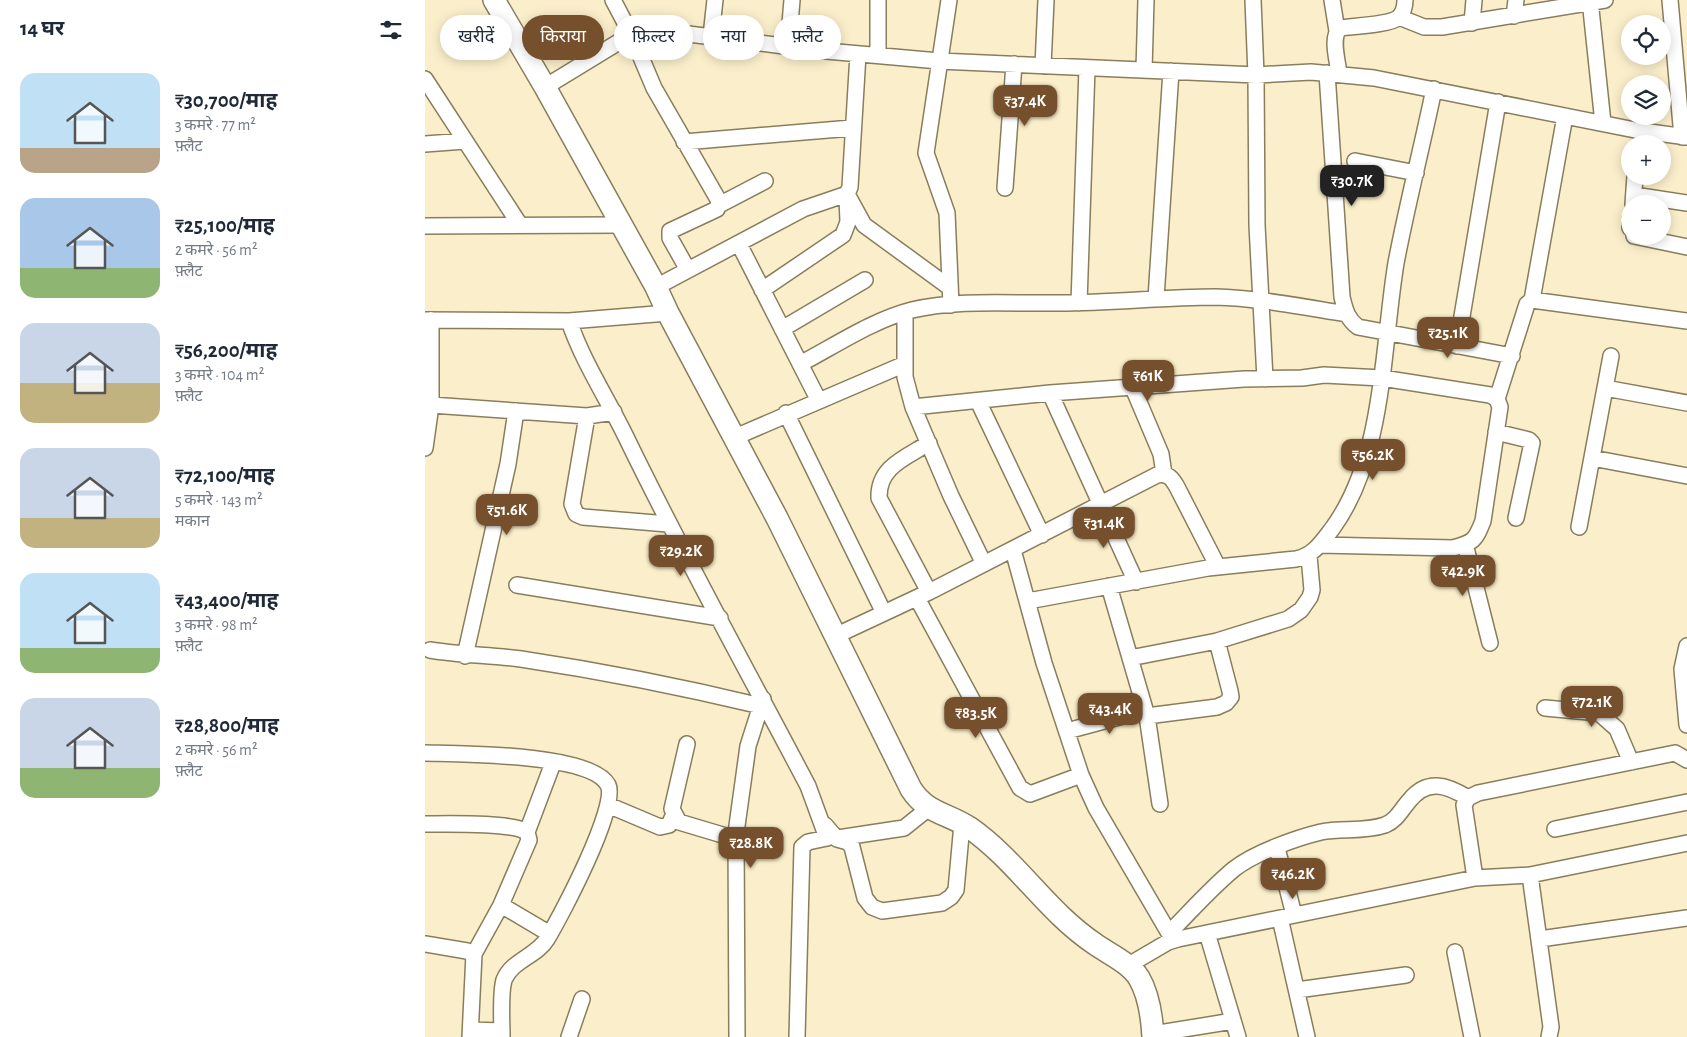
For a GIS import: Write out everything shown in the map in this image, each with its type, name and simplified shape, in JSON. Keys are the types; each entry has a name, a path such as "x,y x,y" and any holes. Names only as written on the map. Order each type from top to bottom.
{"street":[{"path":"494,0 623,225 656,287 733,438 777,518 911,789 929,808 962,824 1003,855 1039,896 1074,930 1127,966 1139,978 1145,991 1153,1036 1233,1021"},
{"path":"613,0 621,15"},
{"path":"713,15 715,0"},
{"path":"791,15 792,0"},
{"path":"878,0 878,55"},
{"path":"949,0 926,153 947,213 951,305"},
{"path":"1043,66 1046,0"},
{"path":"1144,70 1146,0"},
{"path":"1253,0 1256,75 1257,225 1265,379"},
{"path":"1332,0 1337,31 1333,74 1342,297 1347,314 1352,323 1359,327 1512,356"},
{"path":"1337,31 1340,28 1391,21 1399,17 1405,6 1405,0"},
{"path":"1472,24 1474,0"},
{"path":"1514,16 1516,0"},
{"path":"1670,0 1684,137 1671,137"},
{"path":"1399,17 1425,27 1472,24 1595,1 1603,123"},
{"path":"545,87 614,47"},
{"path":"841,52 939,61 1087,68 1256,75 1333,74 1435,89 1603,123 1630,135"},
{"path":"763,290 843,235 848,222 847,194 857,54"},
{"path":"642,60 654,88 719,201 719,205"},
{"path":"1005,188 1014,64"},
{"path":"1079,303 1087,68"},
{"path":"1157,298 1171,71"},
{"path":"425,80 520,225"},
{"path":"1028,601 1218,567 1309,556 1320,545 1344,512 1352,496 1374,427 1389,333 1396,264 1435,89"},
{"path":"1457,346 1498,102"},
{"path":"1497,399 1527,304 1532,300 1565,116"},
{"path":"684,142 852,128"},
{"path":"425,144 465,141"},
{"path":"1355,161 1416,173"},
{"path":"688,270 670,238 670,231 717,209 719,205 765,181"},
{"path":"847,194 864,225 949,287"},
{"path":"656,287 803,209 847,194"},
{"path":"1671,202 1687,203"},
{"path":"425,226 623,225"},
{"path":"739,244 819,401"},
{"path":"1671,244 1687,247"},
{"path":"782,329 865,280"},
{"path":"800,364 890,317 905,312 951,305 1079,303 1157,298 1217,297 1261,300 1347,314"},
{"path":"1532,300 1687,321"},
{"path":"905,312 905,377 913,407 951,496 984,564"},
{"path":"425,448 431,405 428,320 569,321 668,313"},
{"path":"569,321 580,352 613,412 668,524 720,618 762,702 808,786 822,822 827,838 808,842 802,847 797,1037"},
{"path":"1579,527 1611,356"},
{"path":"733,438 786,413 905,364"},
{"path":"913,407 1050,394 1324,375 1382,378 1490,394 1497,399 1500,407 1483,521 1477,538 1453,548 1320,545"},
{"path":"1133,388 1161,454 1164,474"},
{"path":"1605,388 1687,403"},
{"path":"1050,394 1136,582"},
{"path":"978,401 1042,535"},
{"path":"431,405 587,416 613,412"},
{"path":"465,656 507,464 516,411"},
{"path":"786,413 884,613"},
{"path":"587,416 571,504 576,514 583,517 668,524"},
{"path":"1496,432 1529,440 1531,443 1515,518"},
{"path":"929,443 886,471 878,484 879,498 923,595 1020,788 1030,794 1081,775"},
{"path":"1592,458 1687,476"},
{"path":"835,636 923,595 1164,474 1171,477 1177,486 1218,567"},
{"path":"1465,544 1490,642"},
{"path":"1013,550 1044,663 1081,775 1096,808 1171,937"},
{"path":"1130,658 1217,641 1288,619 1301,610 1310,597 1312,590 1309,556"},
{"path":"517,585 720,618"},
{"path":"1109,586 1146,713 1160,804"},
{"path":"1067,731 1146,713 1226,703 1231,696 1217,641"},
{"path":"1687,646 1682,669 1687,725"},
{"path":"430,650 465,656 519,659 762,702"},
{"path":"737,1037 736,839 740,795 748,746 762,702"},
{"path":"1545,708 1599,714 1604,717 1617,729 1631,762"},
{"path":"608,805 660,827 669,825 673,816 672,809 687,744"},
{"path":"425,753 497,755 553,762 592,771 602,778 610,791 608,805 581,878 550,934 535,954 517,964 504,981 502,1034 470,1033 474,954 501,905 529,840 527,832 553,762"},
{"path":"1475,878 1464,806 1468,798 1478,792 1675,753 1687,760"},
{"path":"1127,966 1171,937 1234,869 1277,848 1322,832 1384,825 1400,814 1417,792 1427,787 1440,785 1451,787 1468,798"},
{"path":"1555,830 1687,802"},
{"path":"837,839 903,828 929,808"},
{"path":"673,816 679,822 736,839"},
{"path":"822,822 837,839 848,842 852,847 865,898 872,907 882,911 942,903 951,897 956,890 962,824"},
{"path":"425,824 514,828 527,832"},
{"path":"1171,937 1207,933 1475,878 1530,874 1687,843"},
{"path":"1277,848 1297,990 1307,1037"},
{"path":"1530,874 1551,1027 1549,1037"},
{"path":"501,905 550,934"},
{"path":"1540,939 1687,918"},
{"path":"1207,933 1238,1037"},
{"path":"425,944 467,951 474,954"},
{"path":"1455,952 1472,1037"},
{"path":"1297,990 1406,975"},
{"path":"569,1037 582,999"}]}
